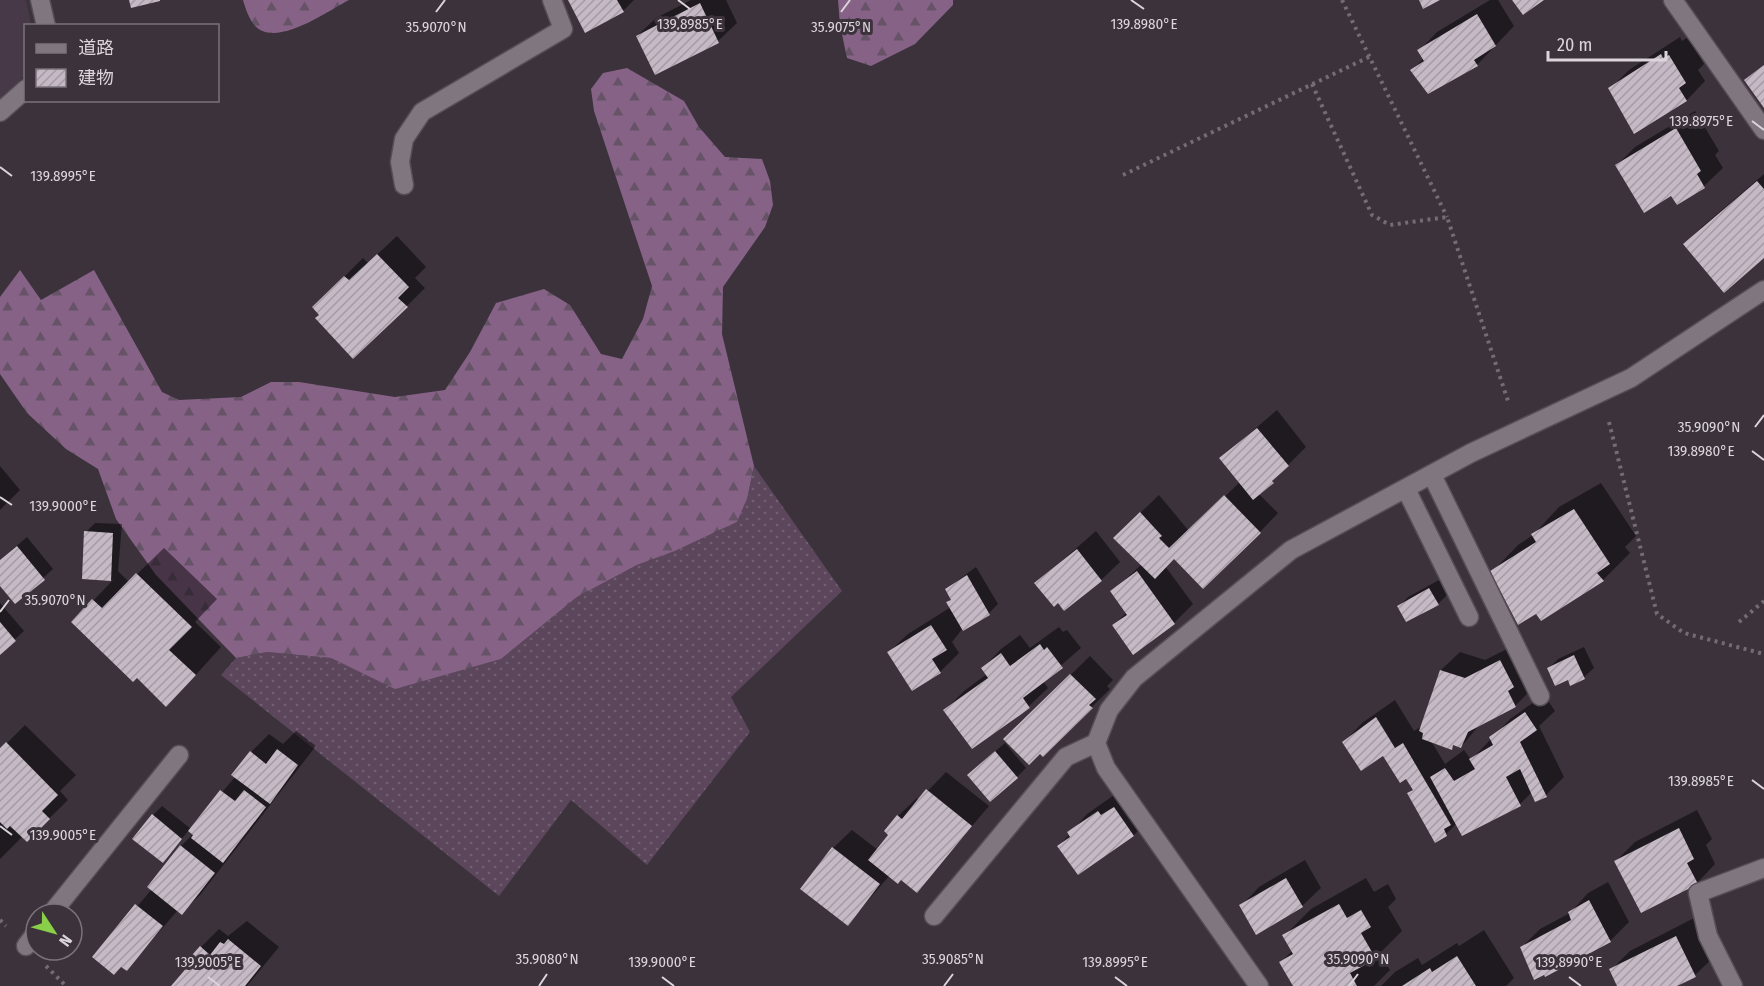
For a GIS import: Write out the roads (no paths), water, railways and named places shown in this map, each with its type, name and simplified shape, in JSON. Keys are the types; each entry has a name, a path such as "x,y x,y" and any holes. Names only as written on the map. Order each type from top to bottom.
{"street":[{"path":"40,0 46,24"},
{"path":"404,185 400,162 404,139 422,112 563,29 552,0"},
{"path":"1673,0 1764,130"},
{"path":"0,112 24,91"},
{"path":"934,916 1066,758 1095,743 1109,710 1134,678 1291,550 1471,453 1518,433 1631,378 1764,290"},
{"path":"1432,475 1540,696"},
{"path":"1406,489 1469,616"},
{"path":"1095,743 1106,768 1259,986"},
{"path":"61,902 178,755"},
{"path":"1733,986 1708,936 1698,893 1764,868"}]}
